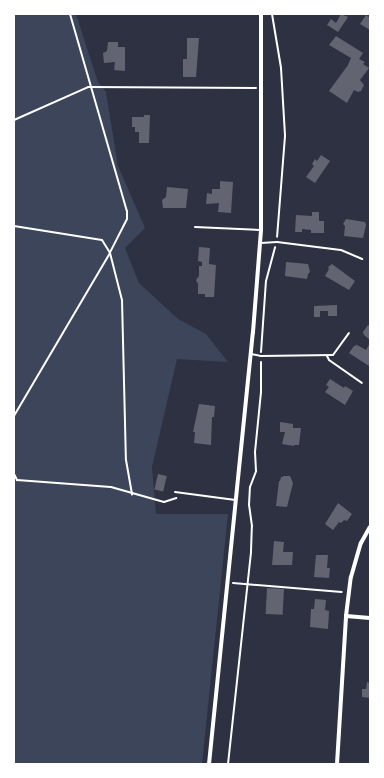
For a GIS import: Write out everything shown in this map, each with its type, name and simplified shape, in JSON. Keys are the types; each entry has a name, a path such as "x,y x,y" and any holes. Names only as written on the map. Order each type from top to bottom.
{"street":[{"path":"209,764 228,583 261,230 261,14"},
{"path":"337,764 346,616 351,577 361,542 370,527"},
{"path":"346,616 370,618"}],"lane":[{"path":"195,228 261,230"},
{"path":"260,242 277,242 341,250 362,259"},
{"path":"250,354 261,356 333,355 349,333"},
{"path":"327,356 329,360 362,383"},
{"path":"175,492 236,500"}],"path":[{"path":"14,416 110,253 127,219 127,211 70,14"},
{"path":"228,764 246,584 251,552 252,526 249,505 250,488 256,471 255,452 261,392 261,356 266,281 277,242 285,136 281,68 272,14"},
{"path":"14,120 88,87 261,88"},
{"path":"14,226 102,240 110,253 122,300 126,460 132,494"},
{"path":"14,474 17,480 111,487 164,502 187,494"},
{"path":"228,583 349,593"}],"shaded area":[{"path":"14,14 76,14 98,82 106,92 118,166 145,228 125,248 139,283 178,319 206,334 228,362 177,359 152,467 156,514 228,514 202,764 14,764"}],"building":[{"path":"341,14 348,17 338,32 327,25 331,19 336,23"},
{"path":"366,15 370,18 370,30 360,24"},
{"path":"336,36 363,53 359,59 365,62 363,64 369,68 360,80 364,85 361,91 358,92 354,90 347,103 329,91 348,65 351,58 329,45"},
{"path":"187,38 199,38 196,77 183,77 183,59 187,59"},
{"path":"108,42 118,42 118,47 125,47 125,71 114,70 115,62 104,63 103,53 107,51"},
{"path":"144,115 150,115 149,143 139,143 139,132 135,132 135,127 132,127 132,117 144,117"},
{"path":"321,155 330,161 315,183 306,177 314,166 312,164 315,159 317,161"},
{"path":"220,181 233,182 231,213 218,212 219,203 206,204 207,193 212,194 212,189 220,189"},
{"path":"167,187 188,189 186,208 163,208 162,200 166,197"},
{"path":"312,212 319,212 319,221 324,221 324,233 311,233 311,230 302,229 302,232 295,232 296,215 312,216"},
{"path":"346,219 365,222 366,225 363,238 344,236 345,226 343,224"},
{"path":"199,247 210,248 209,264 216,265 214,297 205,297 205,294 198,294 198,284 196,280 199,276 199,266 202,266 202,262 198,261"},
{"path":"286,262 308,264 310,272 307,279 285,276"},
{"path":"332,264 355,281 349,290 325,276 329,269 328,267"},
{"path":"337,305 337,316 328,316 328,311 320,311 320,317 314,317 314,306"},
{"path":"368,325 370,326 370,340 364,335 363,332"},
{"path":"370,343 369,366 349,353 354,346 357,345 366,350"},
{"path":"330,379 344,388 345,386 353,391 345,405 325,392 329,387 326,385"},
{"path":"199,404 215,406 214,417 212,417 211,445 194,443 195,432 193,432"},
{"path":"280,422 293,424 293,428 301,428 299,445 294,446 282,444 285,432 280,432"},
{"path":"158,474 167,476 163,492 154,490"},
{"path":"283,476 290,476 293,483 287,507 276,506 279,481"},
{"path":"338,503 352,514 347,521 344,520 341,523 339,522 333,530 325,524"},
{"path":"274,541 284,542 283,552 293,552 292,565 272,565"},
{"path":"316,555 328,555 327,568 330,568 329,578 314,577"},
{"path":"267,588 284,589 283,615 266,614"},
{"path":"315,599 326,600 325,610 329,611 328,629 310,627 311,609 314,609"},
{"path":"367,682 370,683 370,698 362,697 362,689 366,689"}]}
